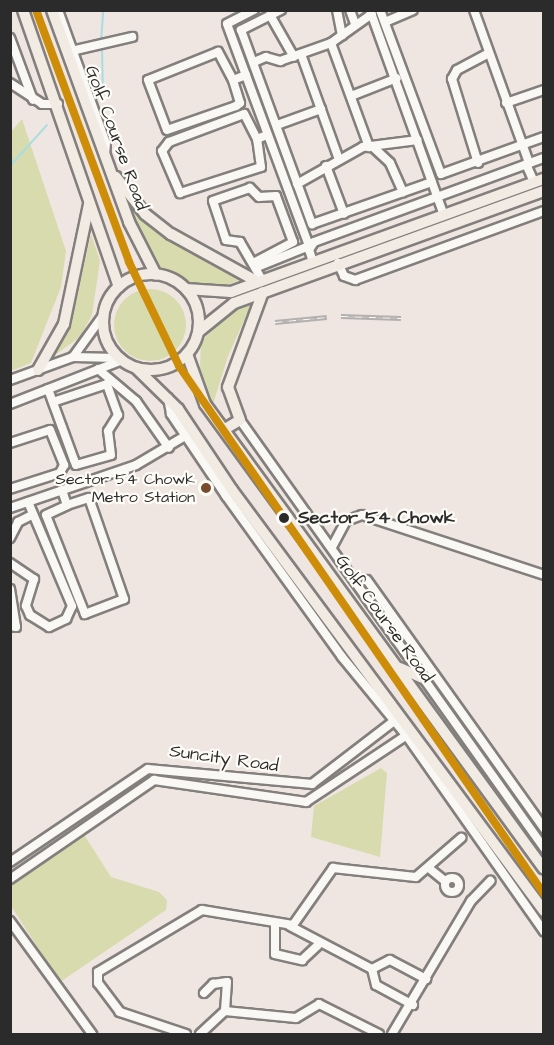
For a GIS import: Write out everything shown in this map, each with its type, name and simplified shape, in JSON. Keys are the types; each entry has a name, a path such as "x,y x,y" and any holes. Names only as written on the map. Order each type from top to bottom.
{"main road":[{"path":"23,10 58,104 119,287"},
{"name":"Golf Course Road","path":"52,10 70,51 109,168 156,274"},
{"path":"109,168 145,214 171,234 261,285"},
{"path":"136,368 163,368 187,354 198,332 216,314 261,285 313,262 443,213 538,181"},
{"path":"543,191 338,263 231,292 186,289 156,274 119,287 104,314 105,336 120,359 136,368 167,397 398,718 543,911"},
{"path":"38,370 64,324 87,232 88,194"},
{"path":"225,429 240,420 228,387 261,285"},
{"path":"186,289 197,309 198,332"},
{"name":"Golf Course Road","path":"187,354 193,381 225,429 543,870"},
{"path":"398,666 422,678"}],"street":[{"path":"58,10 70,51 132,37"},
{"path":"254,10 227,24 313,262"},
{"path":"281,10 242,28 312,224 432,182"},
{"path":"337,10 342,36"},
{"path":"350,10 355,24"},
{"path":"385,22 413,10"},
{"path":"474,10 526,164 538,181"},
{"path":"254,62 298,55 331,43 374,12"},
{"path":"374,12 385,22 441,174 478,163 543,137"},
{"path":"374,12 443,213"},
{"path":"270,15 298,55 338,157"},
{"path":"10,38 33,100"},
{"path":"331,43 371,147 390,163 403,192"},
{"path":"218,52 233,80 240,103 167,130 148,80 218,52"},
{"path":"478,163 452,79 457,70 489,53"},
{"path":"233,80 246,75"},
{"path":"351,96 397,78"},
{"path":"10,82 33,100 58,104"},
{"path":"506,103 543,90"},
{"path":"277,125 321,109"},
{"path":"244,114 257,139 261,167 180,193 162,151 169,142 244,114"},
{"path":"257,139 267,135"},
{"path":"297,184 338,157 371,147 418,140"},
{"path":"256,265 543,158"},
{"path":"326,166 344,214"},
{"path":"256,265 293,242 276,196 259,197 250,188 213,201 226,240 240,242 256,265 261,285"},
{"path":"338,263 344,276 355,280 543,211"},
{"path":"73,357 104,314"},
{"path":"10,380 73,357 120,359"},
{"path":"10,404 120,359"},
{"path":"98,369 136,401 169,448"},
{"path":"48,389 76,465 111,454 107,435 118,415 107,384 53,402"},
{"path":"167,397 185,436 342,657 398,718"},
{"path":"240,420 543,848"},
{"path":"10,443 50,430 64,465 60,473 10,489"},
{"path":"10,508 169,448 185,436"},
{"path":"62,490 67,505"},
{"path":"89,498 124,599 84,614 46,515 67,505 89,498"},
{"path":"10,563 34,579 26,606 30,615 49,627 66,619 72,606 27,502"},
{"path":"10,538 18,522 32,515"},
{"path":"332,547 346,521 362,515 543,575"},
{"path":"367,580 543,828"},
{"path":"10,589 16,627 10,626"},
{"name":"Suncity Road","path":"10,862 148,769 312,784 398,718"},
{"path":"409,733 543,931"},
{"name":"Suncity Road","path":"10,879 152,781 306,802 409,733"},
{"path":"290,926 303,915 322,876 333,868 416,877 430,869 461,838"},
{"path":"430,869 445,882 448,892 457,890 471,901"},
{"path":"392,1035 412,1005 471,901 490,881"},
{"path":"186,1035 120,1012 98,983 98,972 195,912 290,926 318,945 372,969"},
{"path":"10,921 92,1035"},
{"path":"275,924 275,954 307,959 318,945"},
{"path":"372,969 390,960 426,980"},
{"path":"372,969 376,984 412,1005"},
{"path":"200,1035 225,1011 227,982 213,984 204,993"},
{"path":"225,1011 296,1018 325,1005 379,1035"}],"green space":[{"path":"22,119 66,251 61,287 31,363 11,371 10,133"},
{"path":"127,206 182,247 240,280 223,286 190,285 156,265"},
{"path":"91,234 100,261 92,315 80,337 55,355 74,311"},
{"path":"150,289 164,292 176,299 183,311 186,325 183,339 176,351 164,358 150,361 136,358 124,351 117,339 114,325 117,311 124,299 136,292"},
{"path":"252,303 228,356 213,404 200,368 201,341 235,308"},
{"path":"381,768 387,773 380,857 311,837 314,806"},
{"path":"83,833 111,877 159,892 167,900 166,910 60,982 11,906 10,883"}],"waterway":[{"path":"101,42 103,10"},
{"path":"102,47 103,97"},
{"path":"10,166 47,125"}],"railway":[{"path":"341,316 401,318"},
{"path":"275,322 327,317"}],"transit line":[{"path":"36,10 129,262 179,366 544,894"}],"place":[{"name":"Sector 54 Chowk Metro Station","path":"206,488"},
{"name":"Sector 54 Chowk","path":"284,518"}]}
